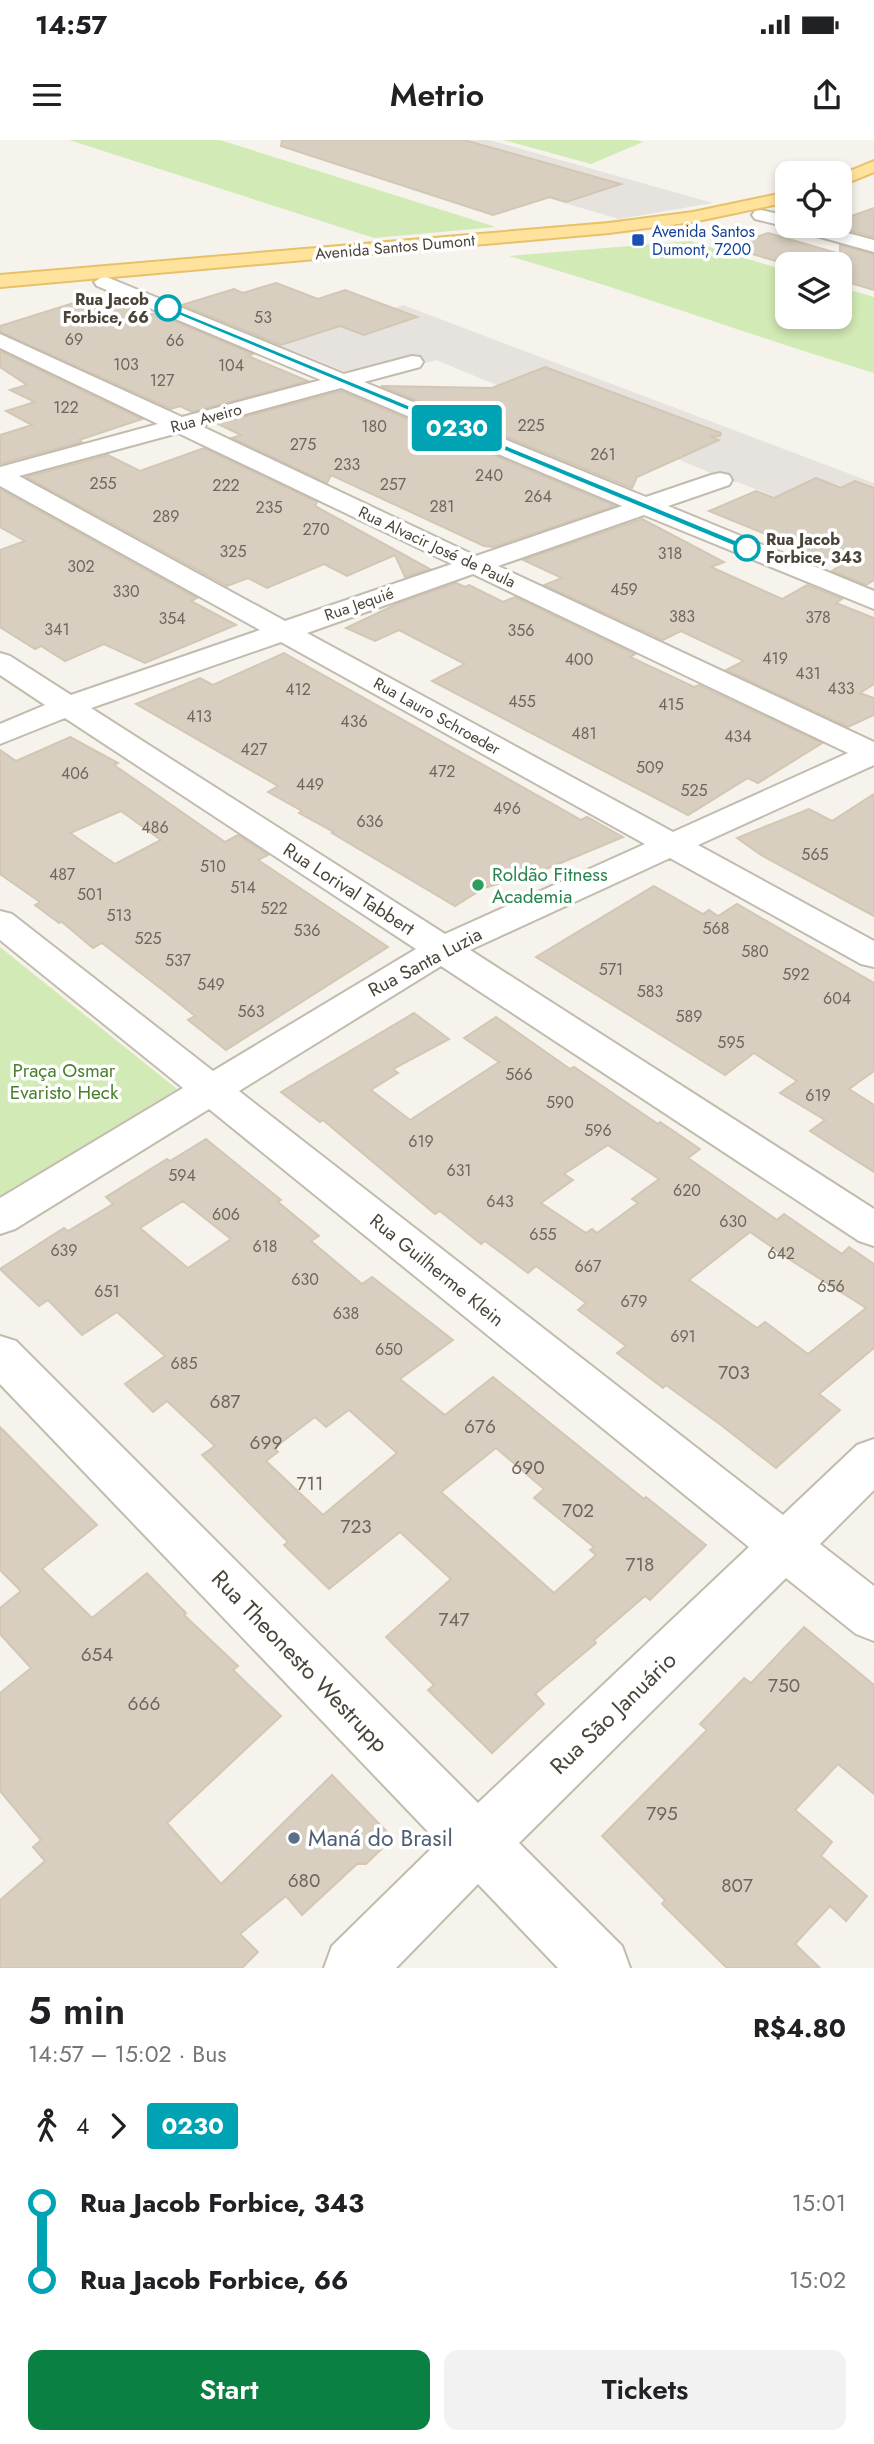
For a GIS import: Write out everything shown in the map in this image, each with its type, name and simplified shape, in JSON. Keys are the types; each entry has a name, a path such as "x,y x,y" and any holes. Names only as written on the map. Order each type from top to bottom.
{"main road":[{"path":"852,176 874,166"},
{"path":"852,189 874,180"},
{"name":"Avenida Santos Dumont","path":"0,290 104,282 643,224 727,211 775,200"},
{"name":"Avenida Santos Dumont","path":"0,281 608,237 690,228 775,211"}],"street":[{"path":"761,215 775,219"},
{"path":"845,238 874,246"},
{"path":"104,282 874,601"},
{"name":"Rua Alvacir José de Paula","path":"0,340 874,754"},
{"name":"Rua Aveiro","path":"0,475 412,362"},
{"name":"Rua Lauro Schroeder","path":"0,475 874,956"},
{"name":"Rua Jequié","path":"0,735 68,706 720,480"},
{"name":"Rua Lorival Tabbert","path":"0,662 874,1230"},
{"name":"Rua Santa Luzia","path":"0,1218 442,949 874,754"},
{"name":"Rua Guilherme Klein","path":"0,922 874,1617"},
{"name":"Rua Theonesto Westrupp","path":"0,1354 600,1968"},
{"name":"Rua São Januário","path":"354,1968 478,1843 874,1459"}],"shaded area":[{"path":"349,140 489,140 713,203 619,219"},
{"path":"403,305 874,483 874,535 737,482 720,480 711,473 436,360 426,363 411,356 346,372 281,346"}],"green space":[{"path":"69,140 220,140 496,227 374,238"},
{"path":"503,140 636,140 643,142 591,164"},
{"path":"690,241 775,267 775,329 852,329 852,291 874,297 874,373 600,284 509,256"},
{"name":"Praça Osmar Evaristo Heck","path":"0,947 177,1089 0,1198"}],"building":[{"path":"282,140 464,140 621,184 566,202 550,197 493,215 281,146"},
{"path":"874,208 874,237 852,231 852,216"},
{"path":"768,233 775,235 775,238 785,238 833,252 775,252 775,261 729,247"},
{"path":"840,245 874,254 874,290 852,284 852,252 840,252"},
{"path":"276,283 318,299 345,290 417,317 364,335 340,326 281,345 182,305 234,289 243,293"},
{"path":"99,295 147,316 155,313 253,354 248,356 308,381 192,412 180,406 171,409 0,332 0,326"},
{"path":"0,351 142,419 79,440 82,442 0,464 0,435 32,425 6,411 35,402 10,390 27,385 0,367"},
{"path":"545,367 721,433 720,436 709,436 719,440 637,477 632,488 381,386 492,388"},
{"path":"341,391 615,506 494,547 484,546 331,475 327,483 232,438 241,435 218,424"},
{"path":"204,448 317,502 315,506 430,569 405,577 395,555 347,576 324,564 267,588 248,578 227,586 26,477 108,455 140,471"},
{"path":"816,478 841,488 855,481 874,488 874,580 866,585 832,571 841,565 709,511 756,491 774,498"},
{"path":"0,489 197,598 191,601 236,625 145,663 104,644 65,661 41,646 35,649 0,627 0,550 25,541 0,527"},
{"path":"642,519 724,562 711,567 782,599 807,585 842,599 836,603 874,618 874,684 860,693 874,698 874,715 848,727 726,670 744,661 681,631 663,640 544,585 562,578 523,560"},
{"path":"456,583 465,587 469,585 503,602 515,597 635,654 630,657 694,687 699,685 822,743 758,783 748,778 688,815 432,681 465,664 399,630 375,641 346,628 399,603"},
{"path":"284,653 581,820 587,817 623,837 539,872 484,888 455,906 268,792 278,786 136,704 200,678 213,685"},
{"path":"70,737 118,763 114,765 225,842 238,835 268,855 258,860 388,947 226,1050 188,1020 195,1016 164,991 102,943 93,948 62,922 59,923 35,905 40,902 0,874 0,750 16,761","holes":["121,811 161,840 115,864 70,833"]},
{"path":"874,794 874,916 761,855 737,838 809,809 832,821"},
{"path":"654,886 703,914 709,910 718,916 737,904 874,983 874,1071 849,1089 874,1105 874,1172 810,1131 825,1120 780,1093 797,1081 754,1053 725,1075 536,957"},
{"path":"414,1013 449,1039 393,1069 398,1073 371,1090 410,1120 499,1062 464,1038 496,1017 570,1069 574,1067 700,1149 688,1158 777,1220 784,1214 842,1254 849,1247 874,1264 874,1348 819,1394 840,1410 776,1468 666,1385 663,1388 617,1353 626,1346 578,1310 586,1303 536,1266 528,1273 485,1241 481,1244 440,1211 435,1214 323,1120 320,1122 281,1092","holes":["608,1145 659,1179 632,1199 638,1203 597,1233 592,1229 586,1233 541,1203 573,1180 564,1174","750,1232 792,1261 866,1308 808,1354 765,1322 757,1328 689,1280"]},
{"path":"206,1139 281,1200 278,1202 319,1236 311,1241 362,1284 372,1277 453,1340 400,1379 445,1415 493,1377 644,1499 646,1497 706,1545 650,1600 645,1596 594,1640 596,1643 535,1694 544,1704 492,1753 428,1690 434,1685 386,1637 451,1579 400,1532 329,1589 284,1545 288,1542 202,1455 215,1446 167,1401 153,1412 125,1384 165,1356 117,1312 82,1335 48,1300 39,1306 0,1269 64,1228 68,1231 113,1204 106,1197 167,1159 170,1161","holes":["183,1201 231,1239 188,1268 140,1228","349,1410 397,1453 323,1515 266,1461 278,1452 274,1448 315,1417 326,1427","496,1448 544,1489 534,1498 594,1547 590,1550 596,1555 554,1593 441,1492"]},
{"path":"0,1427 97,1525 42,1569 92,1618 147,1573 186,1613 184,1615 238,1666 233,1670 281,1716 167,1823 221,1884 332,1775 393,1838 366,1864 357,1864 302,1915 286,1896 240,1934 258,1952 242,1968 0,1968 0,1900 45,1861 33,1847 41,1840 0,1791 0,1693 31,1668 0,1634 0,1608 21,1591 0,1570"},
{"path":"804,1627 874,1685 874,1794 838,1764 795,1810 832,1842 821,1856 867,1896 846,1921 830,1906 795,1944 820,1968 727,1968 662,1904 665,1900 602,1836 707,1730 700,1724 744,1678 751,1683"}],"bus line":[{"name":"0230","path":"168,308 747,548"}],"place":[{"name":"Avenida Santos Dumont, 7200","path":"638,240"},
{"name":"Rua Jacob Forbice, 66","path":"168,308"},
{"name":"Rua Jacob Forbice, 343","path":"747,548"},
{"name":"Roldão Fitness Academia","path":"478,885"},
{"name":"Maná do Brasil","path":"294,1838"}]}
